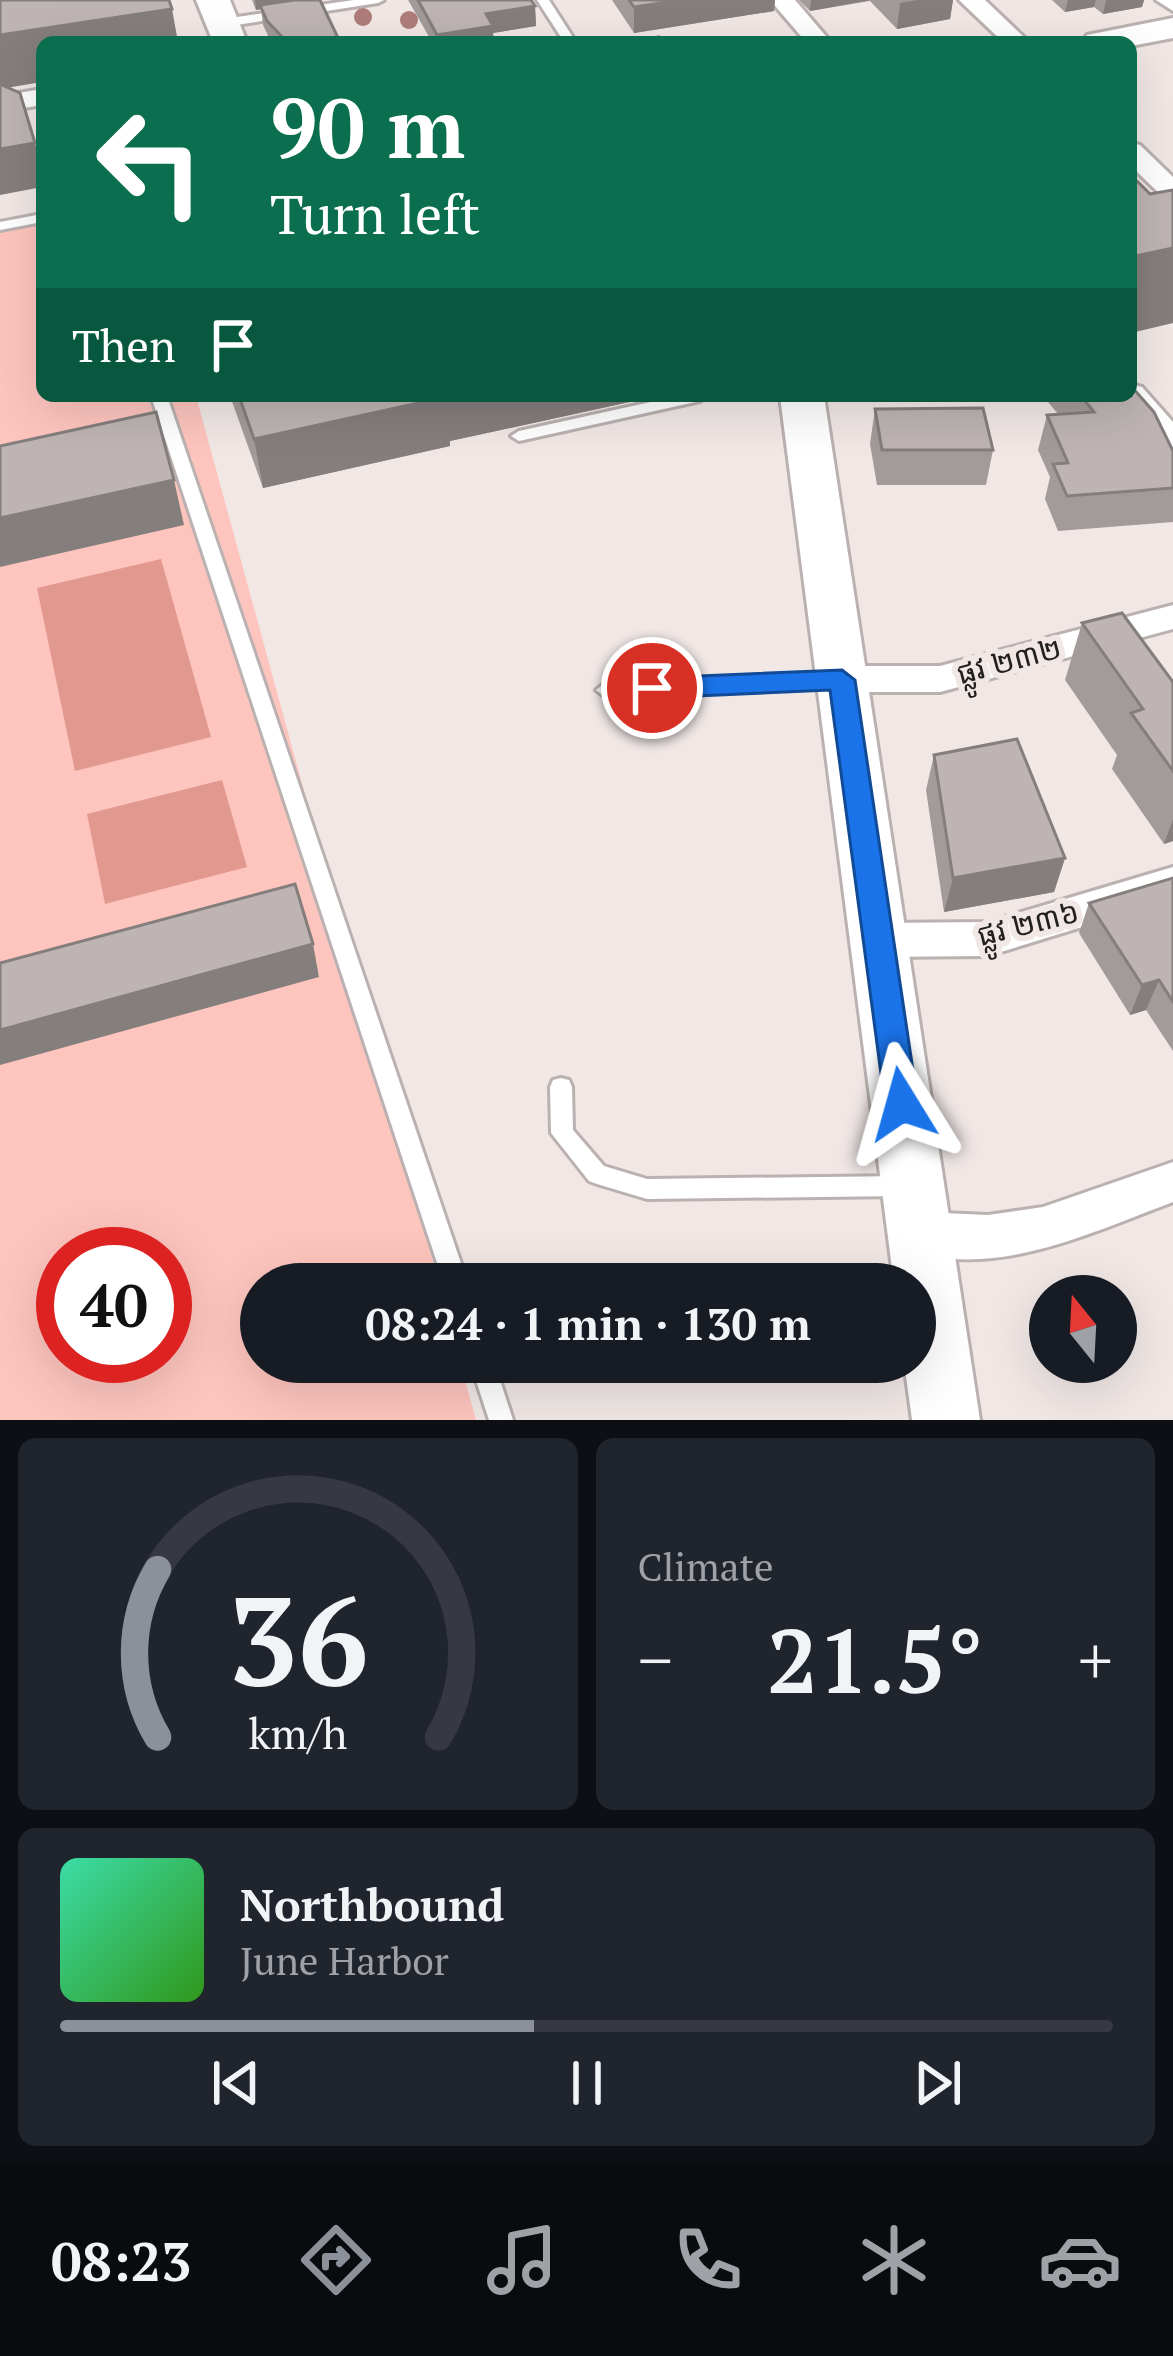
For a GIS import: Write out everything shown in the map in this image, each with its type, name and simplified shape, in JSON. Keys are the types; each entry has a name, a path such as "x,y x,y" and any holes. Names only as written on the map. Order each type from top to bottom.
{"street":[{"path":"782,0 814,36"},
{"path":"971,0 1010,36"},
{"path":"1131,36 1173,28"},
{"path":"1137,63 1173,56"},
{"path":"0,104 36,98"},
{"path":"1137,157 1173,192"},
{"path":"1137,401 1173,441"},
{"path":"803,402 946,1420"},
{"name":"ផ្លូវ ២៣២","path":"842,680 940,679 1173,617"},
{"name":"ផ្លូវ ២៣៦","path":"879,940 988,939 1173,883"},
{"path":"916,1209 988,1236 1043,1228 1173,1182"}],"lane":[{"path":"222,22 378,0"},
{"path":"543,0 566,36"},
{"path":"0,226 36,219"},
{"path":"161,402 449,1263"},
{"path":"519,436 673,402"},
{"path":"604,690 842,680"},
{"path":"561,1087 562,1132 597,1174 647,1189 916,1209"},
{"path":"489,1383 501,1420"}],"shaded area":[{"path":"36,214 36,402 198,402 433,1263 240,1263 240,1383 466,1383 476,1420 0,1420 0,220"},
{"path":"161,559 211,737 75,771 37,588"},
{"path":"222,780 247,867 105,904 87,814"}],"building":[{"path":"0,0 169,0 172,9 0,35"},
{"path":"320,0 337,36 281,36 260,5"},
{"path":"418,0 531,0 535,6 486,14 493,26 437,35"},
{"path":"629,0 681,0 634,7"},
{"path":"0,84 20,93 35,143 0,149"},
{"path":"1137,181 1150,194 1173,190 1173,248 1137,256"},
{"path":"1137,393 1154,412 1173,451 1173,488 1067,496 1053,464 1068,463 1047,415 1094,412 1086,402 1137,402"},
{"path":"241,402 423,402 254,439"},
{"path":"983,408 993,450 882,450 875,409"},
{"path":"156,412 174,480 0,518 0,446"},
{"path":"1122,613 1173,682 1173,771 1131,713 1143,709 1082,623"},
{"path":"1017,739 1065,858 953,878 934,755"},
{"path":"1173,878 1173,1002 1159,980 1142,985 1089,903"},
{"path":"295,884 313,944 0,1030 0,963"}],"route":[{"path":"652,688 842,680 902,1104"}]}
